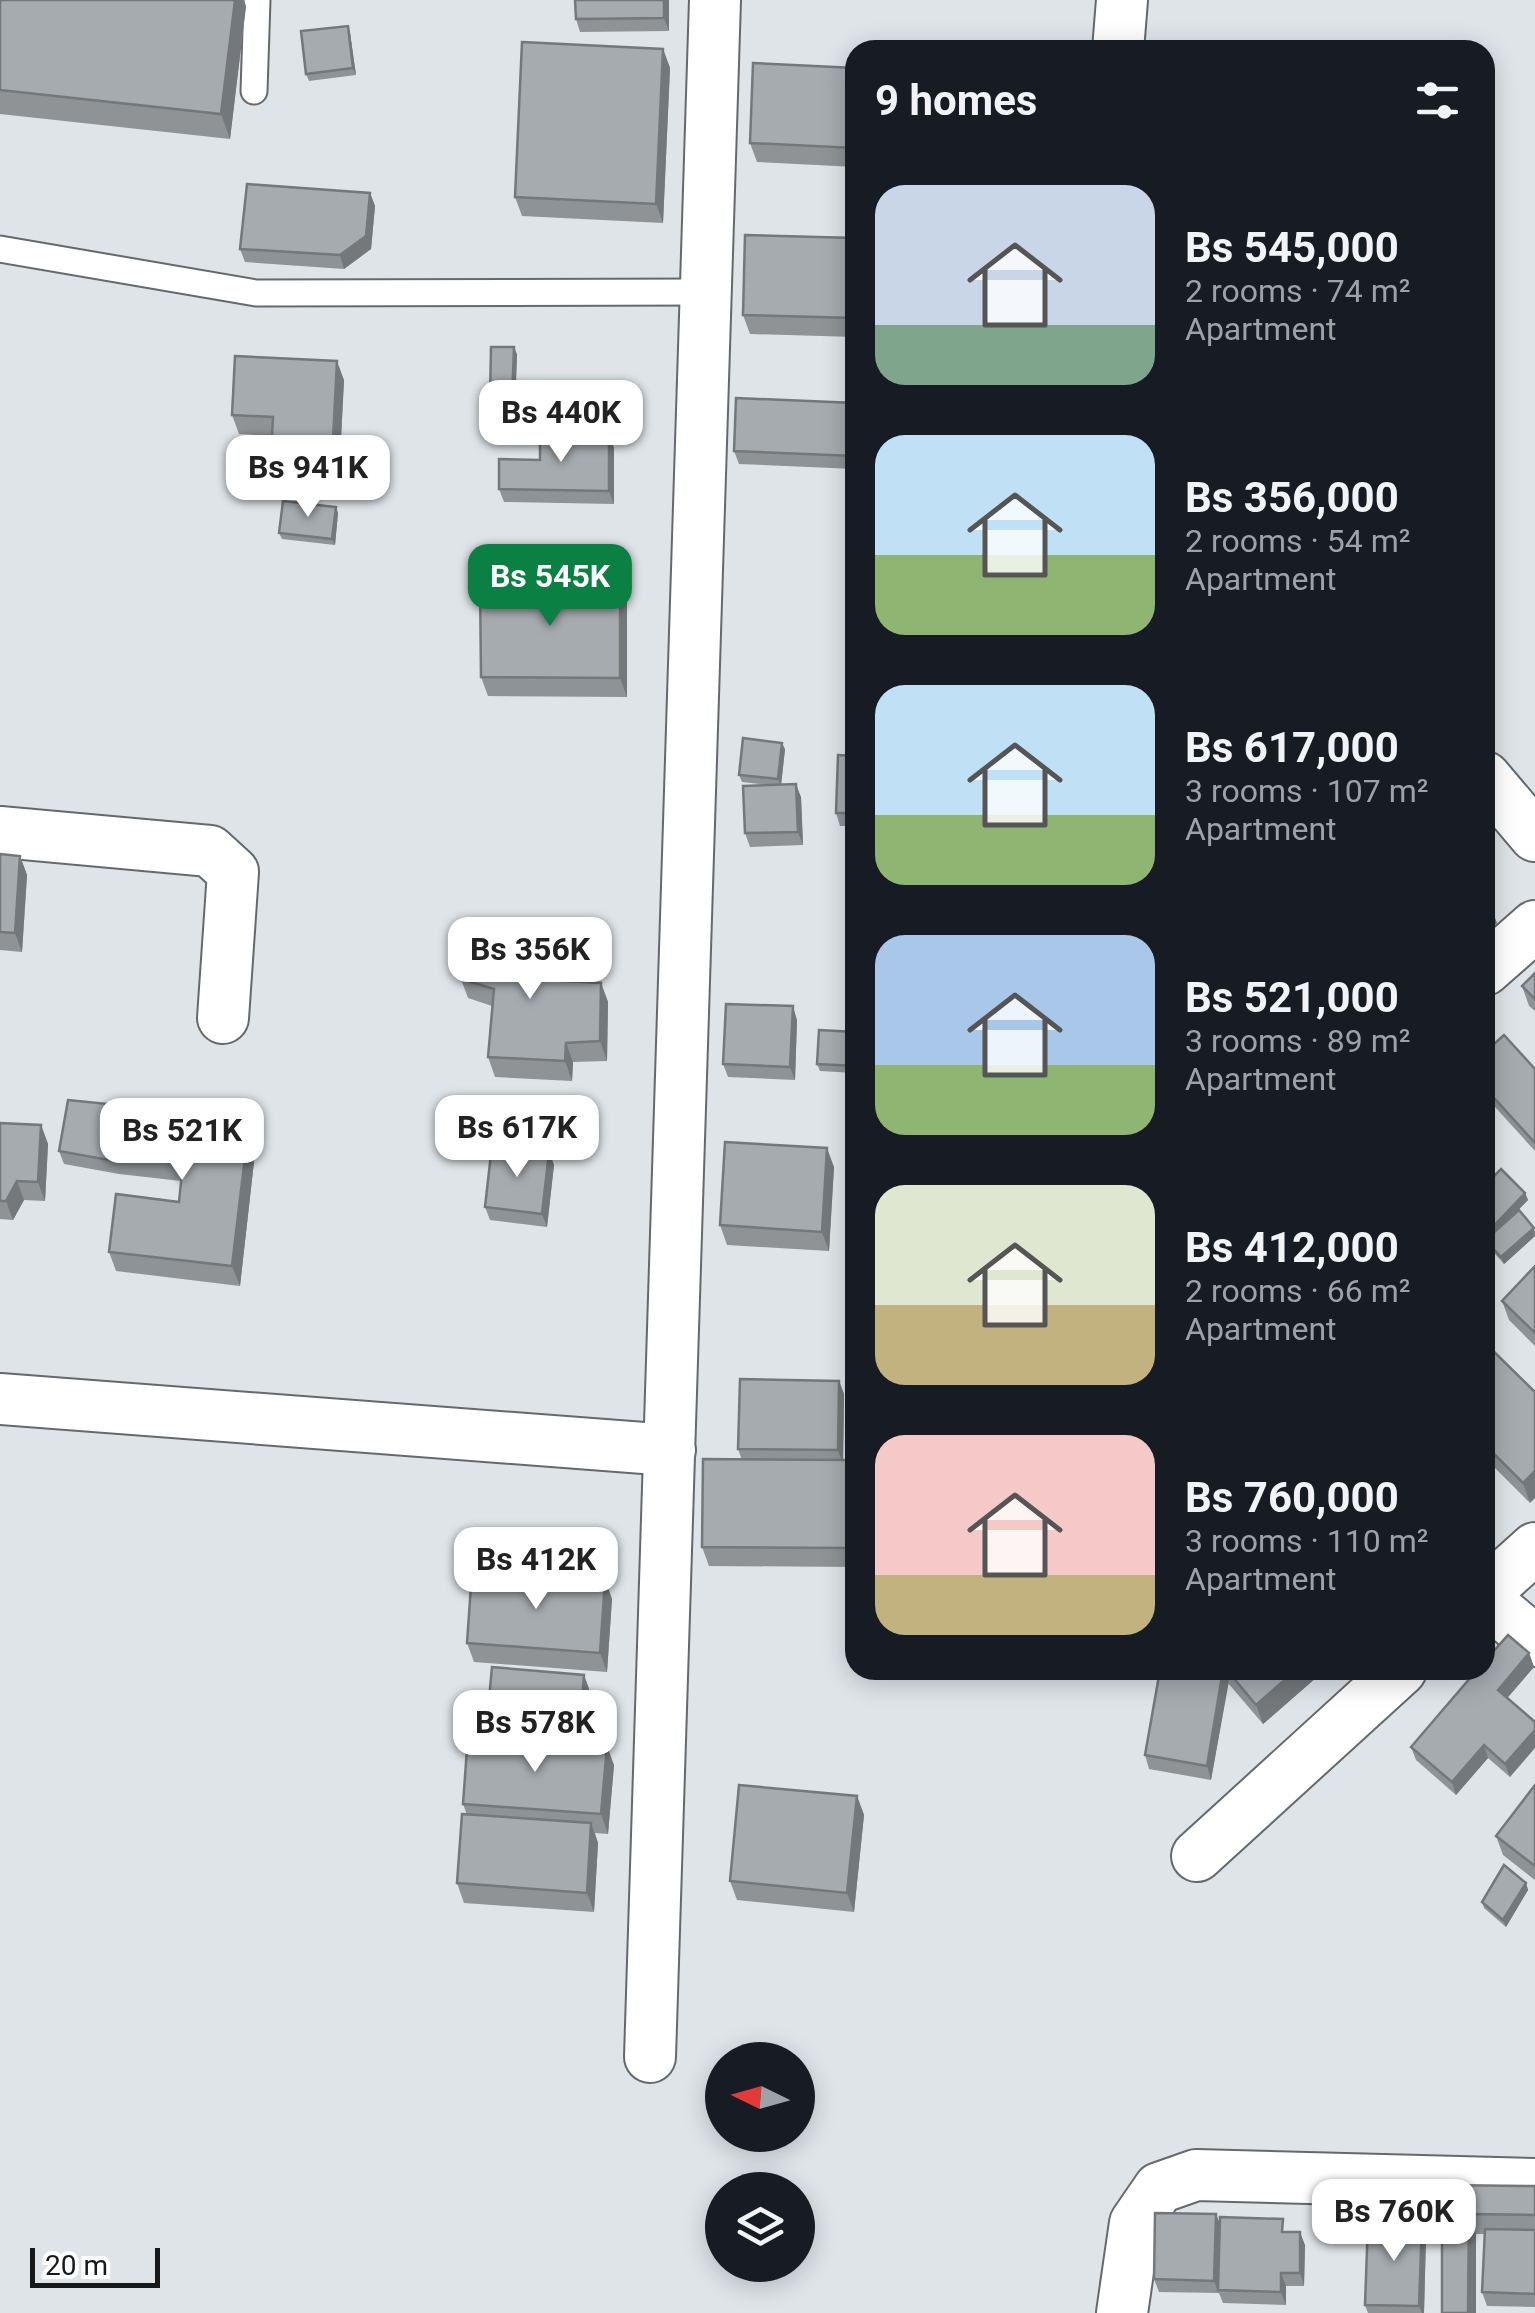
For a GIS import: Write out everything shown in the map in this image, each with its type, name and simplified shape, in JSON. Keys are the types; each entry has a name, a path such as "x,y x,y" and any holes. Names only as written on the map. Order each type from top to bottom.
{"street":[{"path":"650,2056 708,292 714,0"},
{"path":"1119,40 1122,0"},
{"path":"1495,788 1535,836"},
{"path":"0,832 210,851 233,872 223,1018"},
{"path":"1495,961 1535,926"},
{"path":"0,1399 670,1450"},
{"path":"1495,1586 1535,1548"},
{"path":"1495,1605 1535,1641"},
{"path":"1197,1856 1390,1680"},
{"path":"1122,2313 1135,2223 1159,2188 1196,2176 1535,2184"}],"lane":[{"path":"254,91 257,0"},
{"path":"0,249 256,292 708,292"}],"building":[{"path":"0,0 235,0 221,114 0,90"},
{"path":"575,0 664,0 664,18 576,19"},
{"path":"348,26 353,68 306,74 301,31"},
{"path":"522,42 663,49 656,204 515,197"},
{"path":"753,63 845,68 845,148 750,143"},
{"path":"247,184 370,193 366,236 340,255 240,249"},
{"path":"745,235 845,238 845,318 743,315"},
{"path":"491,347 514,347 512,402 490,401"},
{"path":"235,356 337,361 331,478 270,475 273,417 232,415"},
{"path":"736,398 845,403 845,456 734,451"},
{"path":"540,433 609,434 609,491 499,489 499,459 540,460"},
{"path":"283,501 336,507 332,539 279,533"},
{"path":"480,581 620,581 620,678 481,677"},
{"path":"743,738 782,743 778,779 739,775"},
{"path":"838,755 845,755 845,813 836,813"},
{"path":"796,784 798,832 745,833 743,786"},
{"path":"0,854 20,856 15,933 0,932"},
{"path":"465,935 531,938 529,979 601,983 600,1041 566,1043 565,1061 488,1057 494,989 461,979"},
{"path":"1535,973 1535,999 1522,986"},
{"path":"726,1004 793,1006 790,1067 723,1064"},
{"path":"819,1030 845,1031 845,1065 817,1064"},
{"path":"1504,1035 1535,1069 1535,1143 1495,1099 1495,1043"},
{"path":"68,1100 118,1105 114,1161 59,1151"},
{"path":"118,1100 250,1115 232,1266 109,1252 116,1194 179,1202 183,1163 112,1155"},
{"path":"0,1123 41,1125 38,1182 17,1181 6,1201 0,1201"},
{"path":"725,1142 827,1148 822,1232 720,1225"},
{"path":"492,1145 549,1152 542,1214 485,1207"},
{"path":"1501,1169 1525,1193 1495,1224 1495,1175"},
{"path":"1519,1210 1534,1228 1501,1257 1495,1251 1495,1231"},
{"path":"1535,1266 1535,1333 1502,1301"},
{"path":"1495,1353 1535,1392 1535,1471 1523,1483 1495,1455"},
{"path":"740,1379 839,1381 838,1450 738,1449"},
{"path":"703,1459 845,1460 845,1548 702,1547"},
{"path":"472,1571 605,1580 600,1653 467,1643"},
{"path":"1508,1635 1529,1653 1498,1690 1535,1722 1535,1730 1505,1764 1484,1745 1452,1782 1411,1747 1468,1680 1495,1680 1495,1650"},
{"path":"492,1667 584,1675 579,1739 486,1731"},
{"path":"1158,1680 1221,1680 1207,1766 1145,1755"},
{"path":"1235,1680 1285,1680 1256,1705"},
{"path":"468,1735 607,1746 601,1814 463,1804"},
{"path":"739,1785 857,1796 847,1893 730,1881"},
{"path":"1535,1785 1535,1866 1496,1836"},
{"path":"462,1814 591,1823 587,1893 457,1883"},
{"path":"1504,1865 1526,1883 1503,1920 1482,1902"},
{"path":"1442,2185 1535,2186 1535,2215 1469,2214 1468,2313 1442,2313"},
{"path":"1155,2213 1216,2214 1214,2281 1154,2279"},
{"path":"1220,2217 1283,2219 1282,2232 1300,2232 1300,2273 1281,2273 1281,2292 1218,2290"},
{"path":"1368,2221 1422,2222 1419,2306 1365,2305"},
{"path":"1485,2229 1535,2230 1535,2294 1482,2292"}]}
